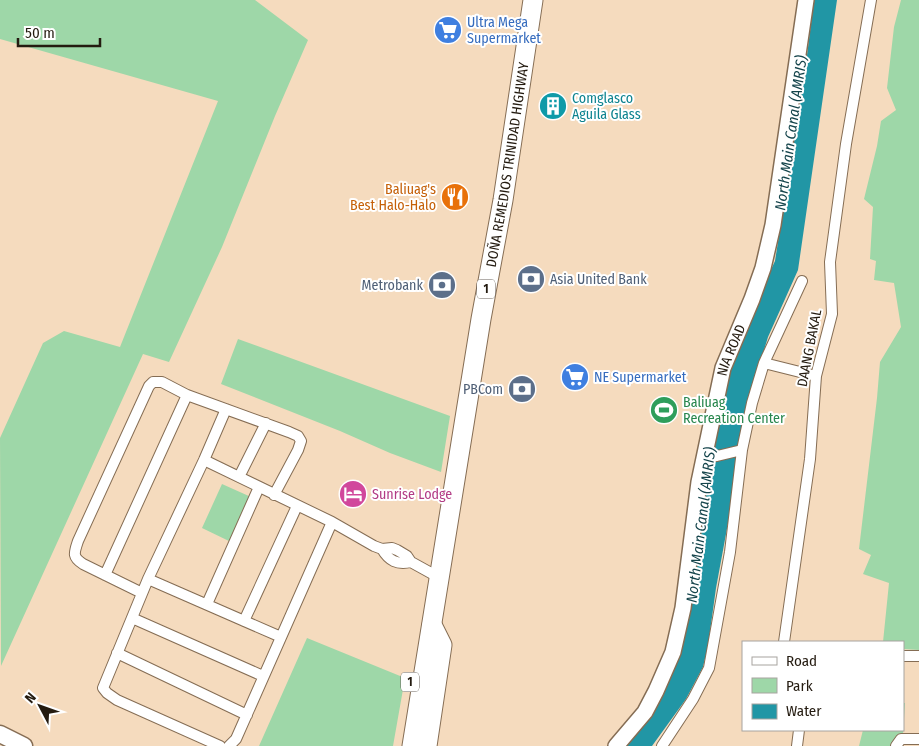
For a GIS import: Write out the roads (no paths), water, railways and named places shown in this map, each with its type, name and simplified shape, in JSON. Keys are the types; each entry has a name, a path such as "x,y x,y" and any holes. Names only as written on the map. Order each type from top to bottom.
{"highway":[{"name":"DOÑA REMEDIOS TRINIDAD HIGHWAY","path":"432,625 481,318 503,200 533,0"},
{"name":"1","path":"412,746 432,625"},
{"name":"1","path":"400,746 418,634 432,625"},
{"name":"1","path":"428,746 442,645 432,625"}],"main road":[{"path":"0,734 24,746"}],"street":[{"name":"NIA ROAD","path":"616,746 645,712 674,652 683,608 694,516 711,457 723,368 763,268 773,225 806,0"},
{"name":"DAANG BAKAL","path":"784,641 810,459 816,376 832,314 830,262 846,144 871,0"},
{"path":"662,746 693,699 709,668 730,552 738,451 764,363 802,282"},
{"path":"764,363 816,376"},
{"path":"142,593 76,560 74,554 78,541 148,386 153,382 162,382 187,395 298,436 301,441 298,450 274,495"},
{"path":"105,575 187,395"},
{"path":"220,746 126,704 107,693 103,688 148,579 204,460 226,408"},
{"path":"239,477 266,423"},
{"path":"711,457 738,451"},
{"path":"204,460 332,522 382,549 387,558 401,564 411,562 440,578"},
{"path":"207,604 259,487"},
{"path":"244,621 297,506"},
{"path":"229,746 236,739 332,522"},
{"path":"148,579 281,637"},
{"path":"132,618 263,676"},
{"path":"117,653 247,715"},
{"path":"904,656 919,656"},
{"path":"791,731 797,745"},
{"path":"797,745 799,731"},
{"path":"896,746 901,739 919,739"}],"water":[{"name":"North Main Canal (AMRIS)","path":"814,0 837,0 798,270 768,337 743,419 731,507 703,667 686,699 652,746 622,746 665,688 679,658 690,598 701,514 725,384 736,345 775,261 805,71"}],"place":[{"name":"Ultra Mega Supermarket","path":"448,30"},
{"name":"Comglasco Aguila Glass","path":"553,106"},
{"name":"Baliuag's Best Halo-Halo","path":"455,197"},
{"name":"Asia United Bank","path":"531,279"},
{"name":"Metrobank","path":"442,285"},
{"name":"NE Supermarket","path":"575,377"},
{"name":"PBCom","path":"522,389"},
{"name":"Baliuag Recreation Center","path":"664,410"},
{"name":"Sunrise Lodge","path":"353,494"}]}
